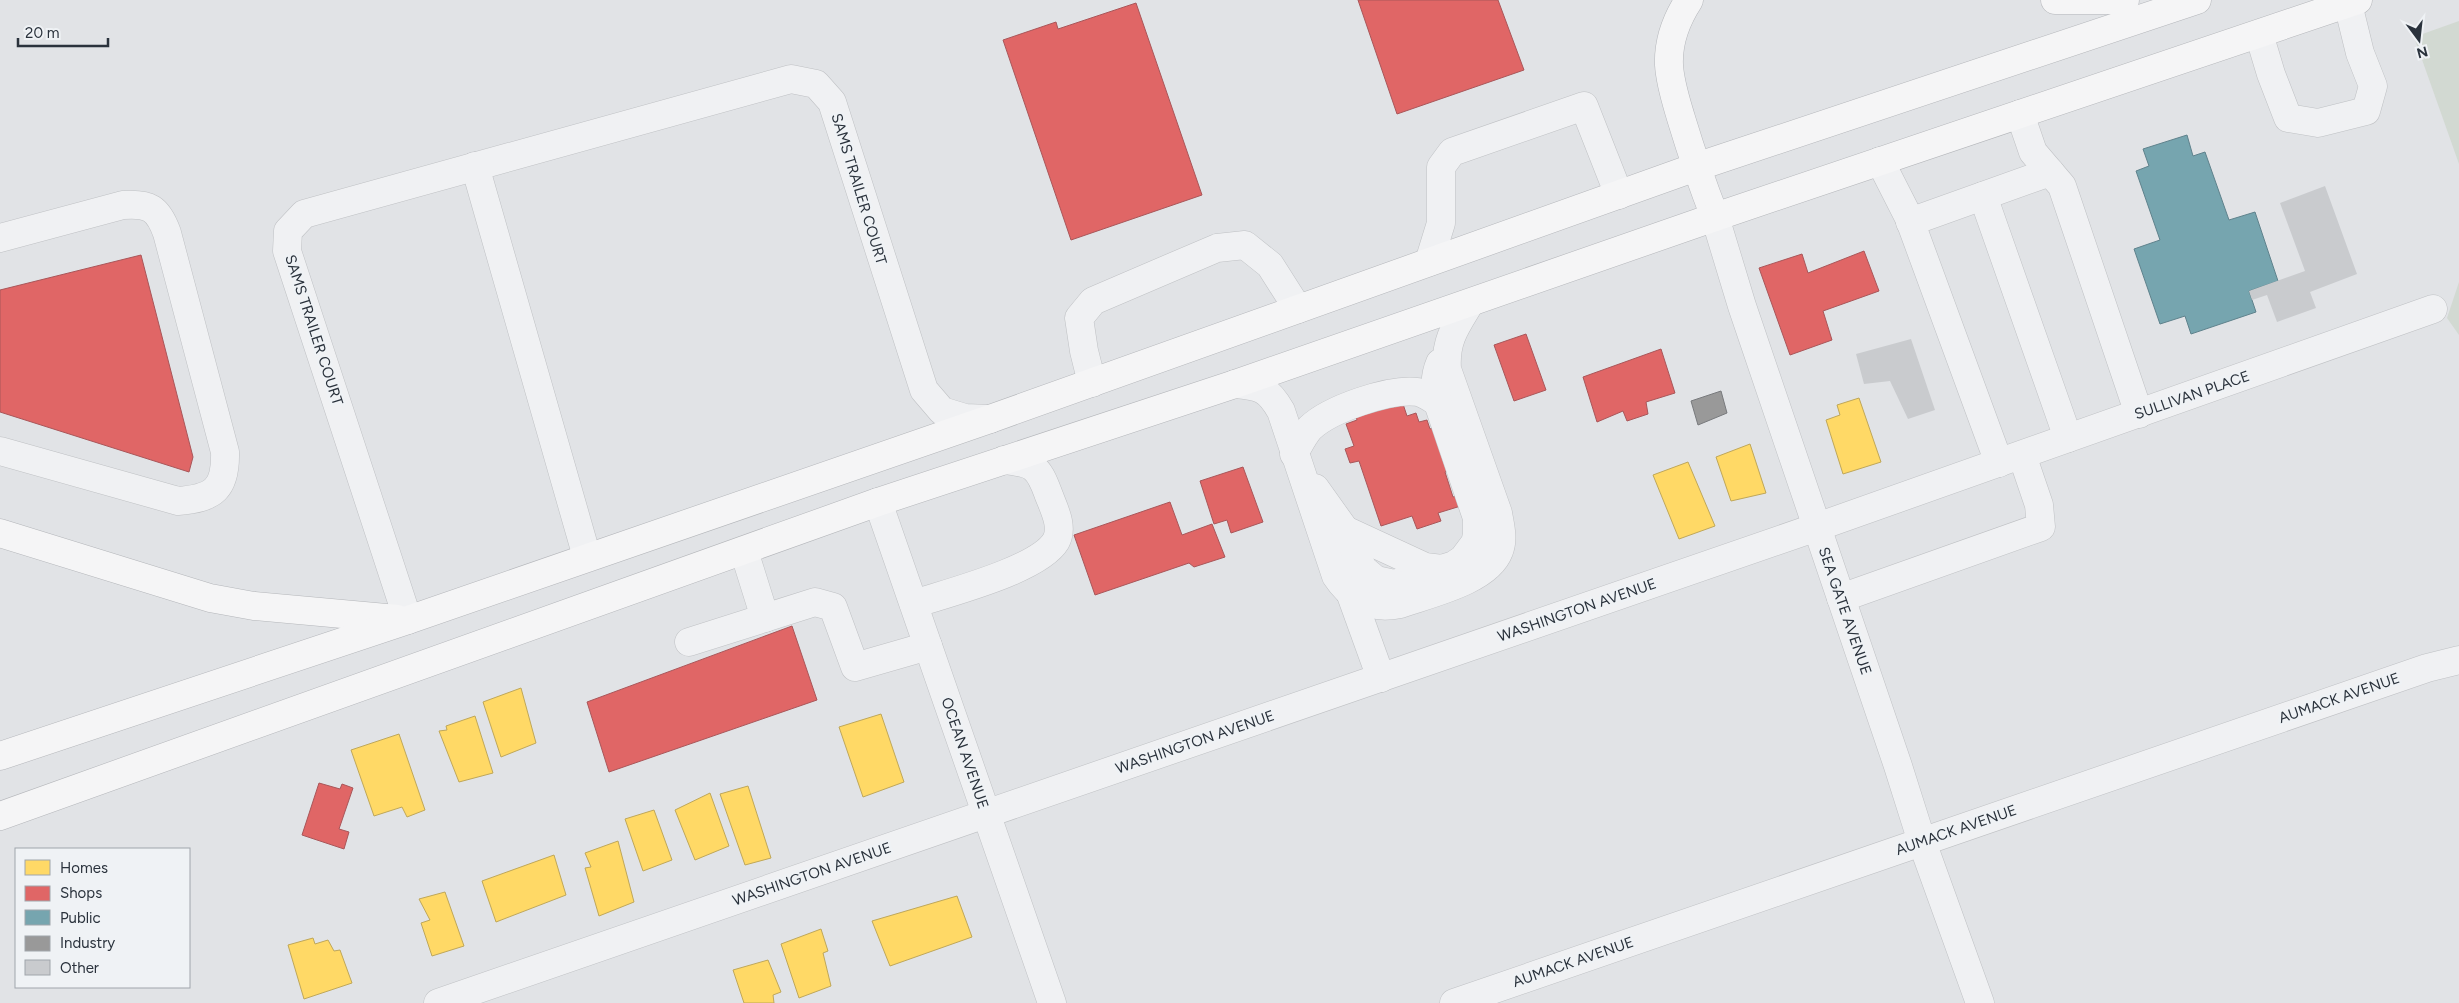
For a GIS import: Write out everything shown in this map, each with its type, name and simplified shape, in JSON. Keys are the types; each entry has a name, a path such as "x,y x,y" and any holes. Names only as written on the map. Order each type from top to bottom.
{"highway":[{"path":"1689,0 1678,16 1672,36 1669,64 1671,83 1696,167 1715,217"},
{"path":"2055,0 2125,0"},
{"path":"0,756 408,620 990,419 1696,167 2197,0"},
{"path":"0,816 878,502 1235,384 1715,217 2353,2"},
{"path":"0,534 210,598 254,606 408,620"}],"street":[{"path":"2259,34 2288,118 2318,123 2366,111 2373,86 2360,53 2353,2"},
{"name":"SAMS TRAILER COURT","path":"408,620 287,251 288,231 304,214 791,79 816,84 832,102 924,390 942,411 965,418 990,419"},
{"path":"1429,262 1440,223 1441,167 1452,152 1584,106 1619,195"},
{"path":"2020,114 2033,152 2062,186 2139,414"},
{"path":"1841,598 2041,527 2040,505 2010,459 1910,222 1880,161"},
{"path":"475,166 587,557"},
{"path":"1910,222 2050,172"},
{"path":"1983,196 2068,438"},
{"path":"0,238 123,205 138,204 152,209 159,214 167,233 225,452 225,472 223,481 209,494 200,499 178,501 0,451"},
{"name":"SEA GATE AVENUE","path":"1715,217 1742,306 1922,842 1980,1003"},
{"path":"1092,383 1084,351 1079,318 1092,301 1217,248 1245,245 1270,265 1298,309"},
{"path":"1296,459 1346,530 1363,569 1371,577 1381,582 1394,584 1454,565 1467,555 1475,543 1478,528 1473,506 1438,403 1435,386 1436,372 1453,330 1470,303"},
{"name":"SULLIVAN PLACE","path":"1951,480 2433,309"},
{"path":"1235,384 1252,385 1267,390 1281,411 1336,576 1352,595 1362,602 1379,606 1400,604 1474,577 1491,566 1500,550 1502,532 1498,513 1447,368 1446,351"},
{"path":"1296,459 1302,437 1333,413 1382,396 1408,392 1422,393 1438,403"},
{"path":"914,604 1028,565 1044,553 1056,540 1059,527 1043,478 1035,467 1023,462 1004,460"},
{"name":"WASHINGTON AVENUE","path":"438,1003 1951,480"},
{"name":"OCEAN AVENUE","path":"878,502 1052,1003"},
{"path":"744,551 765,618"},
{"path":"1352,595 1381,678"},
{"path":"689,642 815,602 833,607 855,667 928,646"},
{"name":"AUMACK AVENUE","path":"1454,1003 2427,668 2459,660"}],"shaded area":[{"path":"2459,21 2459,164 2414,37"},
{"path":"2459,282 2459,335 2447,318"}],"building: Homes":[{"path":"1859,398 1881,462 1843,474 1826,420 1840,415 1837,405"},
{"path":"1750,444 1766,493 1731,501 1716,457"},
{"path":"1688,462 1715,526 1679,539 1653,475"},
{"path":"521,688 536,743 501,757 483,702"},
{"path":"881,714 904,782 863,797 839,727"},
{"path":"475,716 493,773 459,782 439,731 447,730 446,726"},
{"path":"399,734 425,810 407,817 402,807 374,816 351,750"},
{"path":"748,786 771,858 745,865 720,794"},
{"path":"710,793 729,846 695,860 675,810"},
{"path":"654,810 672,860 643,871 625,819"},
{"path":"618,841 634,902 599,916 585,868 591,867 585,853"},
{"path":"554,855 566,895 496,922 482,881"},
{"path":"445,892 464,946 432,956 421,923 430,920 419,899"},
{"path":"957,896 972,937 890,966 872,921"},
{"path":"821,929 828,951 823,953 831,986 799,998 781,944"},
{"path":"313,938 315,944 328,940 334,951 340,950 352,983 304,999 288,945"},
{"path":"768,960 781,992 773,995 774,1003 744,1003 733,970"}],"building: Shops":[{"path":"1358,0 1498,0 1524,70 1397,114"},
{"path":"1136,3 1202,195 1071,240 1003,40 1056,22 1058,29"},
{"path":"1864,251 1879,291 1823,311 1832,340 1790,355 1759,268 1802,254 1808,273"},
{"path":"141,255 193,457 189,472 0,412 0,290"},
{"path":"1526,334 1546,390 1514,401 1494,345"},
{"path":"1661,349 1675,393 1646,402 1648,414 1627,421 1623,411 1597,422 1583,377"},
{"path":"1393,404 1394,407 1403,404 1407,416 1416,413 1419,422 1427,420 1430,429 1438,426 1452,469 1445,472 1453,497 1461,495 1464,505 1438,513 1441,521 1417,529 1412,516 1381,526 1359,461 1350,463 1345,449 1354,446 1346,424 1357,420 1356,416"},
{"path":"1243,467 1263,522 1231,533 1227,520 1214,524 1200,481"},
{"path":"1170,502 1182,535 1212,524 1225,557 1194,567 1189,563 1095,595 1074,535"},
{"path":"792,626 817,700 609,772 587,702"},
{"path":"319,783 340,789 342,784 353,788 339,829 349,832 344,849 302,835"}],"building: Public":[{"path":"2187,135 2193,156 2205,152 2229,220 2255,212 2278,281 2249,291 2256,312 2191,334 2185,316 2160,324 2134,249 2160,240 2136,171 2149,166 2143,149"}],"building: Industry":[{"path":"1721,391 1727,413 1698,425 1691,401"}],"building: Other":[{"path":"2325,186 2357,274 2310,292 2316,308 2277,322 2267,295 2252,300 2249,291 2305,271 2280,203"},
{"path":"1911,339 1935,410 1908,419 1890,381 1864,384 1856,354"}]}
